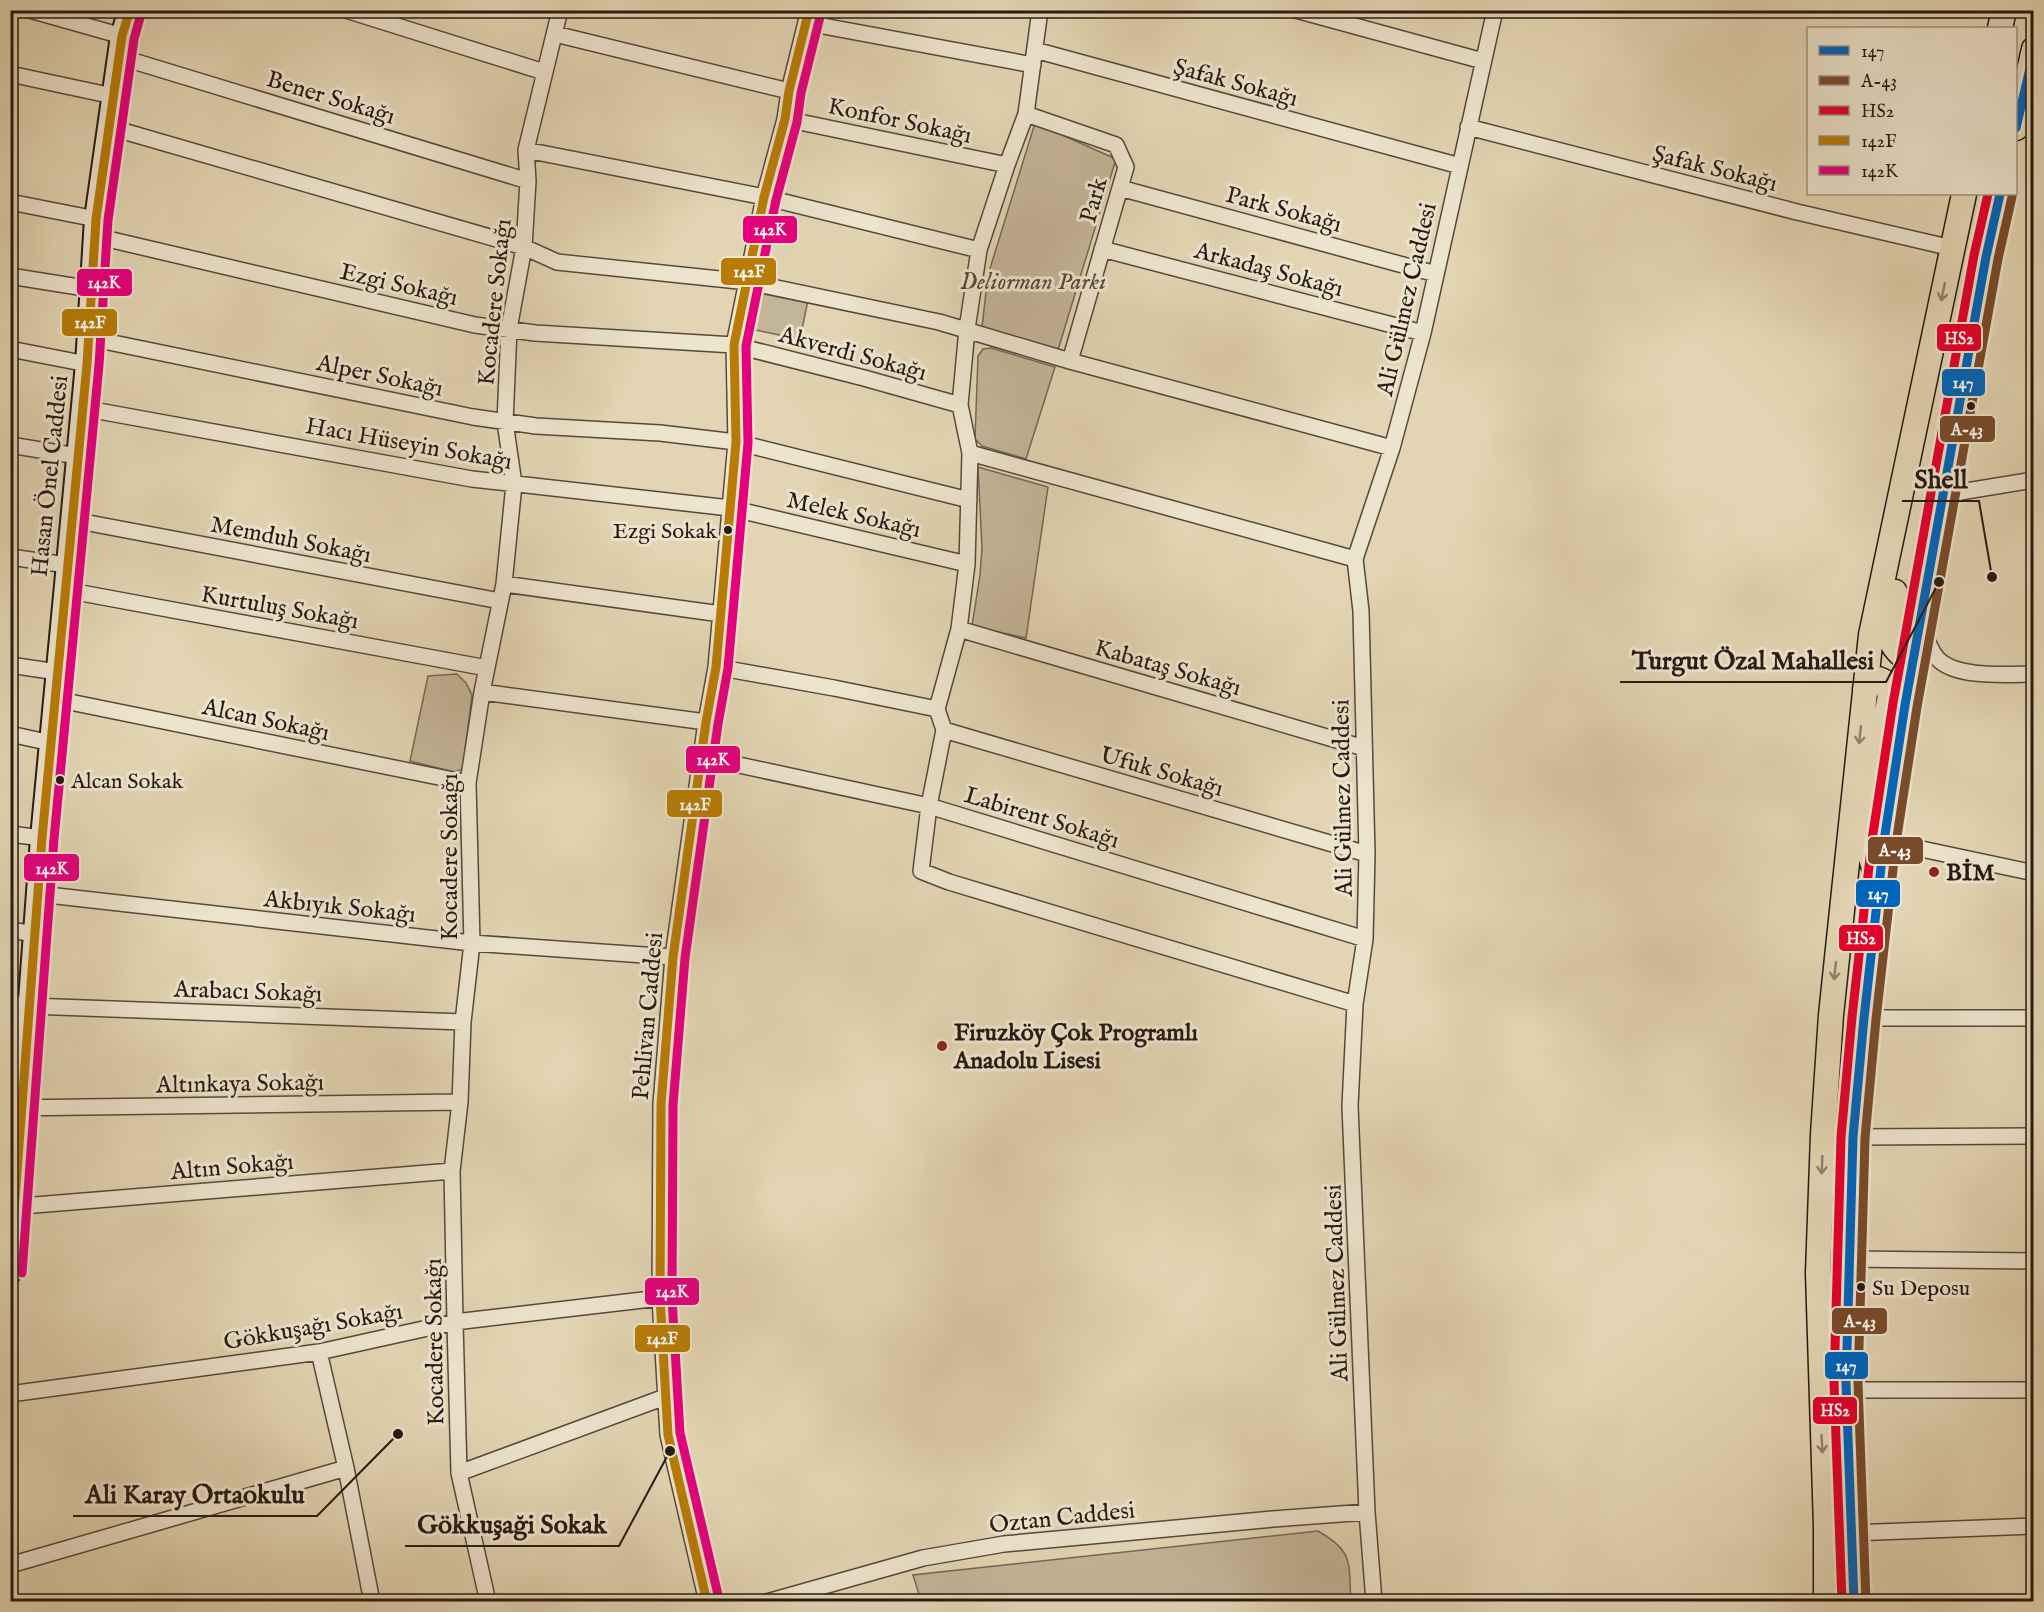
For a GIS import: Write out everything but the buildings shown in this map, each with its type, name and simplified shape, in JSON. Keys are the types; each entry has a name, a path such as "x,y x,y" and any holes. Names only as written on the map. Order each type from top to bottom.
{"main road":[{"name":"Hasan Önel Caddesi","path":"10,1272 20,1005 35,934 39,894 64,590 73,520 87,364 96,227 113,96 130,10"},
{"path":"2000,27 2004,10"},
{"path":"2017,124 2034,49"},
{"path":"1826,1602 1826,1527 1818,1273 1823,1135 1832,1003 1871,635 1964,195"},
{"path":"1854,1602 1846,1390 1848,1259 1853,1137 1864,1018 1884,840 1912,662 1986,257 2000,195"},
{"path":"1899,505 1903,525 1900,564 1889,637 1893,647 1900,655 1912,662"},
{"path":"1865,689 1872,680 1878,679 1887,686 1890,696 1878,753 1866,832 1867,844 1879,885"}],"street":[{"name":"Bener Sokağı","path":"30,10 121,47 528,181"},
{"path":"346,10 544,72"},
{"name":"Kocadere Sokağı","path":"488,1602 459,1473 455,1322 452,1171 460,1102 463,1022 472,943 468,783 482,692 504,585 514,484 505,422 509,329 524,247 528,181 526,150 561,10"},
{"path":"1040,10 1026,114 979,250 967,329 960,405 970,453 967,564 959,629 937,709 944,730 929,806 921,871 950,882 1355,1004"},
{"path":"1296,10 1483,61"},
{"name":"Ali Gülmez Caddesi","path":"1374,1602 1367,1512 1350,1106 1355,1004 1365,939 1367,855 1362,610 1355,560 1392,448 1423,333 1495,10"},
{"name":"Şafak Sokağı","path":"808,17 1034,58 1460,166"},
{"name":"Pehlivan Caddesi","path":"707,1602 668,1435 660,1298 661,1104 673,957 706,722 716,667 736,442 734,345 764,197 785,119 789,91 808,17"},
{"path":"555,34 789,91"},
{"path":"10,74 113,96"},
{"name":"Park","path":"1026,114 1116,145 1126,167 1070,361"},
{"name":"Konfor Sokağı","path":"785,119 1007,165"},
{"path":"109,127 524,247 557,262 748,282 967,329 1070,361 1392,448"},
{"name":"Şafak Sokağı","path":"1468,127 1797,212 1952,248"},
{"path":"526,150 764,197 979,250"},
{"name":"Park Sokağı","path":"1120,188 1436,274"},
{"name":"Ezgi Sokağı","path":"10,202 407,310 475,325 734,345"},
{"name":"Arkadaş Sokağı","path":"1102,249 1423,333"},
{"path":"10,276 91,289"},
{"name":"Alper Sokağı","path":"89,338 473,417 536,426 660,434 736,442 969,500"},
{"name":"Akverdi Sokağı","path":"734,345 960,405"},
{"path":"10,349 87,364"},
{"name":"Hacı Hüseyin Sokağı","path":"82,408 472,479 730,508"},
{"path":"10,445 77,456"},
{"path":"970,453 1355,560"},
{"path":"1942,495 2034,480"},
{"name":"Melek Sokağı","path":"730,508 967,564"},
{"name":"Memduh Sokağı","path":"73,520 500,601"},
{"path":"10,557 67,565"},
{"path":"504,585 721,614"},
{"name":"Kurtuluş Sokağı","path":"64,590 487,668"},
{"path":"1920,621 1931,648 1938,659 1945,664 1963,671 1987,674 2034,674"},
{"name":"Kabataş Sokağı","path":"959,629 1364,748"},
{"path":"1912,662 1945,664"},
{"path":"10,665 57,672"},
{"path":"716,667 937,709"},
{"path":"482,692 706,722"},
{"name":"Alcan Sokağı","path":"55,699 468,783"},
{"name":"Ufuk Sokağı","path":"944,730 1367,855"},
{"path":"10,734 51,744"},
{"name":"Labirent Sokağı","path":"702,757 929,806 1365,939"},
{"path":"10,834 42,838"},
{"path":"1884,840 2034,873"},
{"name":"Akbıyık Sokağı","path":"39,894 472,943 673,957"},
{"path":"10,930 35,934"},
{"name":"Arabacı Sokağı","path":"20,1005 463,1022"},
{"path":"1864,1018 2034,1018"},
{"name":"Altınkaya Sokağı","path":"16,1108 460,1102"},
{"path":"1853,1137 2034,1136"},
{"name":"Altın Sokağı","path":"13,1207 452,1171"},
{"path":"1848,1259 2034,1261"},
{"name":"Gökkuşağı Sokağı","path":"10,1394 319,1352 455,1322 660,1298"},
{"path":"319,1352 346,1468 372,1602"},
{"path":"1846,1390 2034,1390"},
{"path":"459,1473 665,1397"},
{"path":"10,1565 346,1468"},
{"name":"Oztan Caddesi","path":"766,1602 923,1558 1004,1544 1367,1512"},
{"path":"1851,1533 2034,1526"}],"green space":[{"name":"Deliorman Parkı","path":"1035,123 1116,159 1058,350 982,327 988,275"},
{"path":"764,291 808,300 800,339 755,330"},
{"name":"Deliorman Parkı","path":"991,348 1055,367 1026,459 982,446 975,439 978,356 983,349"},
{"path":"978,467 1048,487 1026,638 972,626 982,548"},
{"path":"457,674 466,683 472,695 463,769 454,772 410,761 428,676"},
{"path":"1318,1531 1330,1538 1344,1552 1349,1568 1351,1601 921,1601 913,1575"}],"transit line":[{"name":"142F","path":"10,1265 42,838 87,364 96,219 122,36 130,10"},
{"name":"142F","path":"707,1602 668,1435 660,1298 661,1104 673,957 706,722 716,667 736,442 734,345 764,197 785,119 789,91 809,10"},
{"name":"142K","path":"719,1599 680,1433 672,1298 673,1105 685,958 728,668 748,443 746,346 776,200 797,122 801,93 821,13"},
{"name":"142K","path":"22,1273 54,839 99,365 108,220 134,39 141,14"},
{"name":"147","path":"2017,124 2034,51"},
{"name":"HS2","path":"1842,1602 1834,1383 1841,1137 1852,1017 1872,840 1893,703 1974,255 1988,195"},
{"name":"147","path":"1854,1602 1846,1383 1853,1137 1864,1018 1884,841 1905,705 1986,257 2000,195"},
{"name":"A-43","path":"1866,1602 1858,1383 1865,1138 1876,1019 1896,843 1917,707 1998,259 2012,197"}],"place":[{"name":"Ezgi Sokak","path":"728,530"},
{"name":"Shell","path":"1992,577"},
{"name":"Turgut Özal Mahallesi","path":"1939,582"},
{"name":"Alcan Sokak","path":"60,780"},
{"name":"BİM","path":"1934,872"},
{"name":"Firuzköy Çok Programlı Anadolu Lisesi","path":"942,1046"},
{"name":"Su Deposu","path":"1861,1287"},
{"name":"Ali Karay Ortaokulu","path":"398,1434"},
{"name":"Gökkuşaği Sokak","path":"670,1451"}]}
